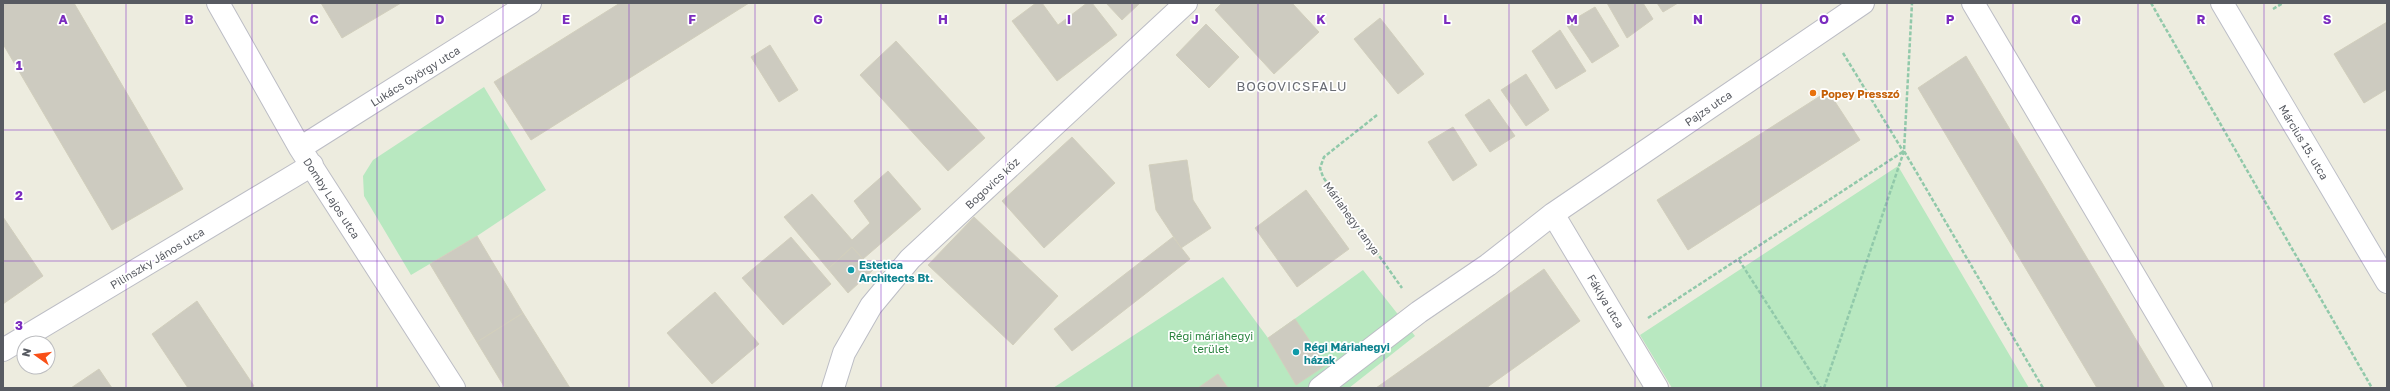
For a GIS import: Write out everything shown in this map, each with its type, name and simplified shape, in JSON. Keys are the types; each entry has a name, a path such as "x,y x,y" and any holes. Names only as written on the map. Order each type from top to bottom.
{"street":[{"name":"Domby Lajos utca","path":"218,3 306,157 454,388"},
{"name":"Lukács György utca","path":"306,157 530,3"},
{"name":"Bogovics köz","path":"833,388 844,353 871,306 910,259 1186,3"},
{"name":"Pajzs utca","path":"1553,214 1826,26 1863,3"},
{"path":"1973,3 2201,388"},
{"name":"Március 15. utca","path":"2222,3 2387,282"},
{"name":"Pilinszky János utca","path":"3,350 306,157"},
{"path":"1320,388 1419,312 1488,265 1553,214"},
{"name":"Fáklya utca","path":"1553,214 1658,388"}],"path":[{"path":"1823,388 1904,151 1912,3"},
{"path":"2151,3 2372,388"},
{"path":"2273,9 2283,3"},
{"path":"1826,26 1904,151 2043,388"},
{"name":"Máriahegy tanya","path":"1377,115 1324,157 1320,168 1323,177 1419,312"},
{"path":"1625,333 1904,151"},
{"path":"1738,260 1823,388"}],"green space":[{"path":"484,87 546,190 477,236 411,275 364,196 363,176 373,160"},
{"path":"1898,166 2029,388 1672,388 1640,335"},
{"name":"Régi máriahegyi terület","path":"1363,270 1415,336 1349,388 1053,388 1223,277 1268,338"}],"building":[{"path":"3,3 74,3 183,189 112,230 3,44"},
{"path":"321,3 401,3 342,38"},
{"path":"620,3 749,3 531,140 494,82"},
{"path":"1036,3 1042,3 1058,25 1087,3 1092,3 1117,35 1057,81 1012,21"},
{"path":"1106,3 1140,3 1122,20"},
{"path":"1222,3 1292,3 1319,32 1274,74 1215,10"},
{"path":"1607,3 1643,3 1653,19 1627,38"},
{"path":"1657,3 1678,3 1663,12"},
{"path":"1595,7 1619,46 1592,63 1566,24"},
{"path":"1380,18 1424,74 1398,94 1354,39"},
{"path":"2387,22 2387,89 2364,103 2334,54"},
{"path":"1206,24 1239,57 1209,88 1176,55"},
{"path":"1560,30 1586,71 1556,89 1532,51"},
{"path":"896,41 985,138 948,171 860,75"},
{"path":"770,45 798,90 779,102 751,57"},
{"path":"1966,56 2165,388 2097,388 1918,88"},
{"path":"1526,74 1549,110 1526,126 1501,90"},
{"path":"1828,91 1860,140 1688,250 1657,200"},
{"path":"1489,99 1515,136 1490,152 1465,115"},
{"path":"1453,127 1477,165 1453,181 1428,142"},
{"path":"1072,137 1115,183 1044,248 1002,201"},
{"path":"1187,160 1193,200 1211,228 1181,248 1156,210 1149,165"},
{"path":"888,171 921,209 863,259 852,247 828,269 784,217 812,194 852,240 870,223 854,201"},
{"path":"1306,190 1349,249 1297,287 1255,228"},
{"path":"3,217 43,276 3,304"},
{"path":"974,217 1058,296 1013,345 928,265"},
{"path":"477,236 523,313 477,342 430,264"},
{"path":"791,237 831,284 783,325 742,278"},
{"path":"1173,237 1190,259 1072,351 1054,329"},
{"name":"Estetica Architects Bt.","path":"852,247 873,270 848,293 828,269"},
{"path":"1544,269 1580,321 1486,388 1376,388"},
{"path":"715,292 759,344 712,384 667,333"},
{"path":"197,301 254,386 250,388 188,388 152,334"},
{"path":"523,313 570,388 505,388 477,342"},
{"name":"Régi Máriahegyi házak","path":"1295,319 1326,365 1296,385 1268,338"},
{"path":"99,369 112,388 71,388"},
{"path":"1218,374 1228,388 1198,388"}],"place":[{"name":"Popey Presszó","path":"1813,93"},
{"name":"Estetica Architects Bt.","path":"851,270"},
{"name":"Régi Máriahegyi házak","path":"1296,352"}],"district":[{"name":"BOGOVICSFALU","path":"1292,86"}]}
